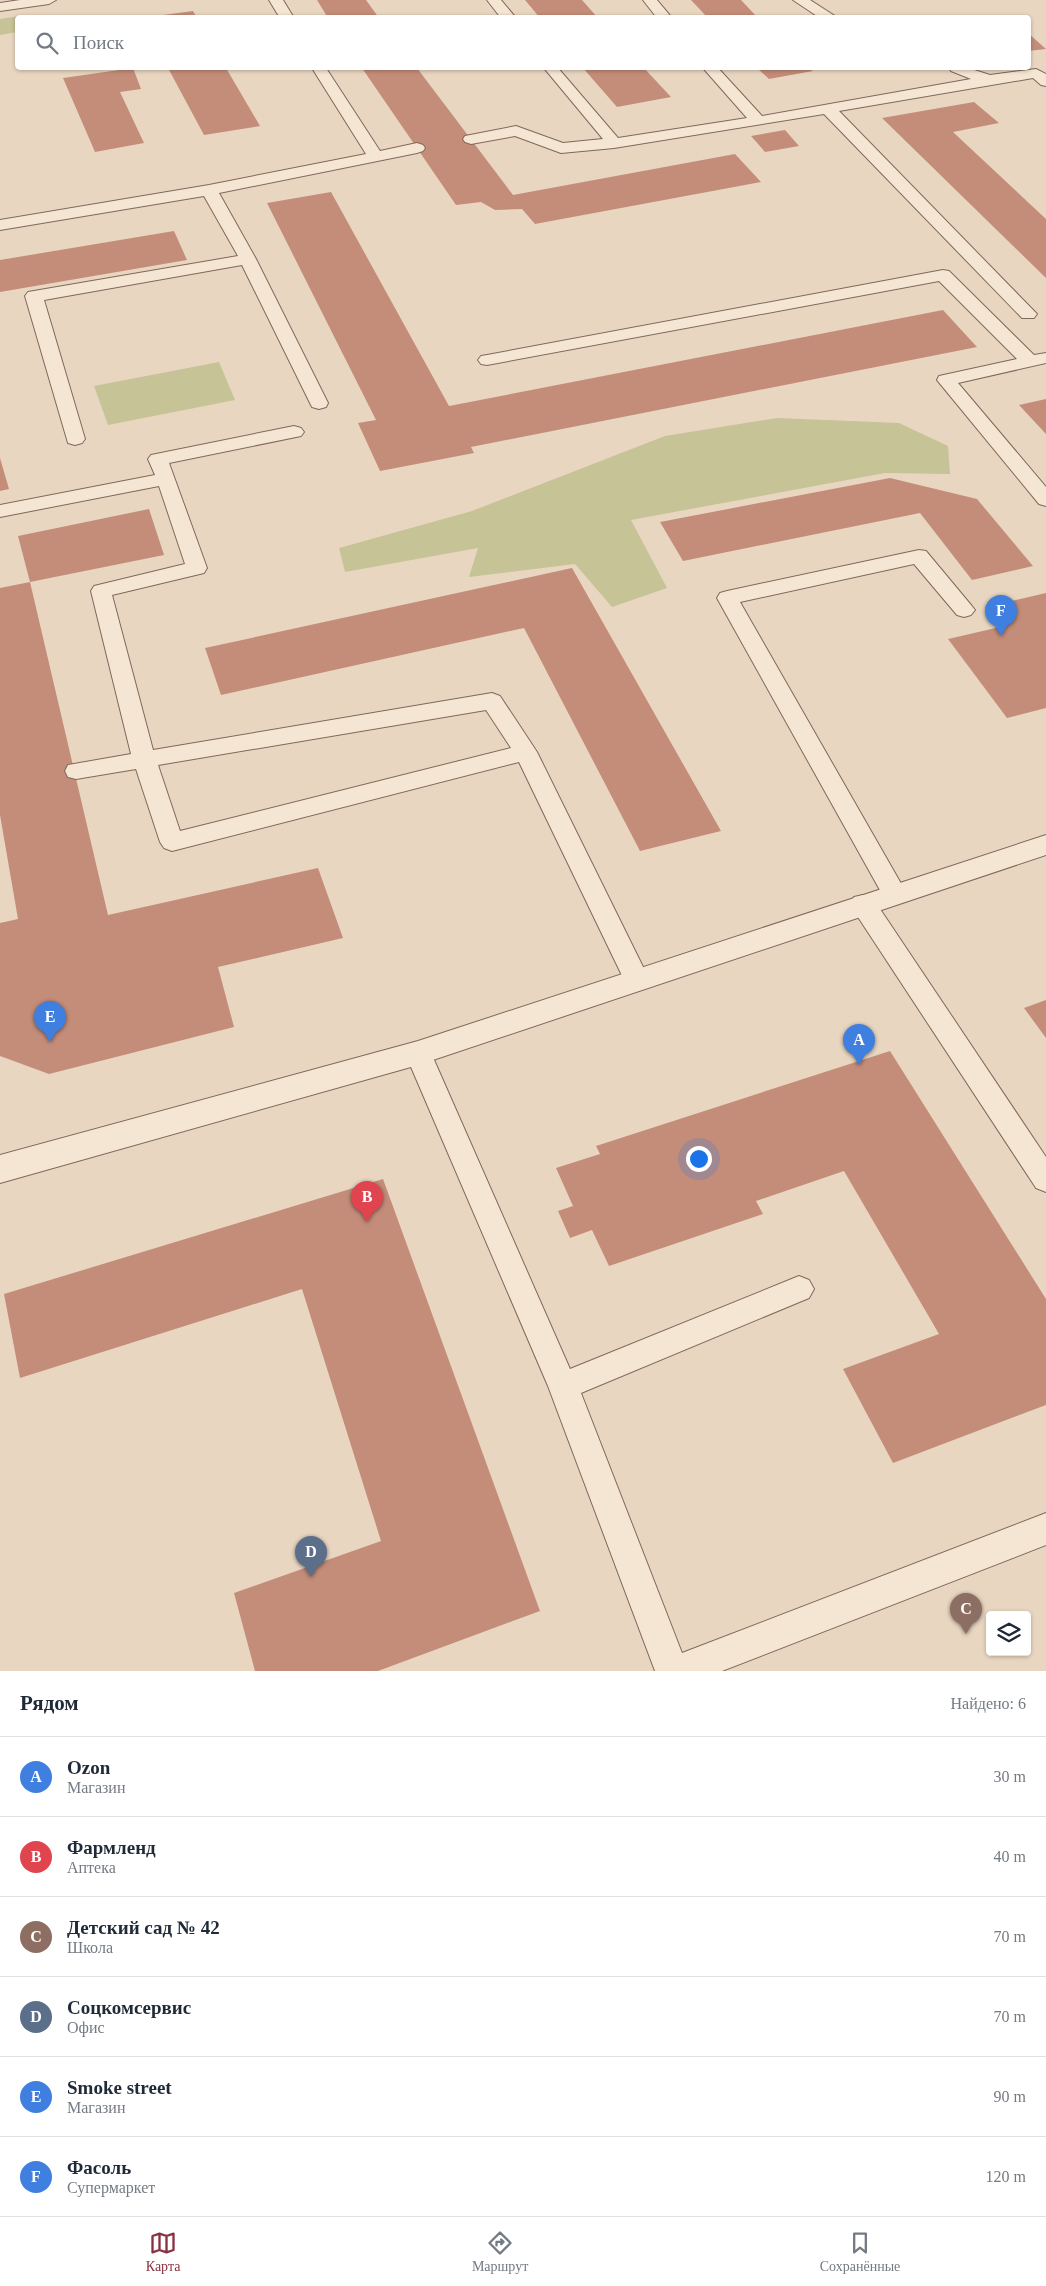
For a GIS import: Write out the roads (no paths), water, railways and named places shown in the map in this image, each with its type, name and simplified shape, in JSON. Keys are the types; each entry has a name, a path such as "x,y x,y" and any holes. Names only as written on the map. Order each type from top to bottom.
{"street":[{"path":"0,1168 418,1053 863,904 1046,845"}],"lane":[{"path":"0,7 49,0"},
{"path":"276,0 285,15"},
{"path":"494,0 506,15"},
{"path":"650,0 663,15"},
{"path":"800,0 826,15"},
{"path":"320,70 375,156"},
{"path":"552,70 614,144"},
{"path":"712,70 758,121"},
{"path":"961,70 988,80"},
{"path":"471,139 516,132 561,148 614,144 758,121 988,80 1043,76"},
{"path":"828,109 1028,314"},
{"path":"0,225 209,190 417,148"},
{"path":"209,190 248,259 319,403"},
{"path":"76,439 34,296 248,259"},
{"path":"487,360 943,275 1038,360"},
{"path":"1038,360 946,380 1046,500"},
{"path":"294,432 158,459 197,568 101,591 144,759 172,842 526,752"},
{"path":"0,511 166,479"},
{"path":"894,894 727,598 919,556 964,610"},
{"path":"76,771 492,701 526,752 637,981"},
{"path":"863,904 1046,1180"},
{"path":"418,1053 563,1386 672,1671"},
{"path":"563,1386 799,1288"},
{"path":"680,1671 1046,1530"}],"place":[{"name":"Фасоль","path":"1001,636"},
{"name":"Smoke street","path":"50,1042"},
{"name":"Ozon","path":"859,1065"},
{"name":"Фармленд","path":"367,1222"},
{"name":"Соцкомсервис","path":"311,1577"},
{"name":"Детский сад № 42","path":"966,1634"}]}
